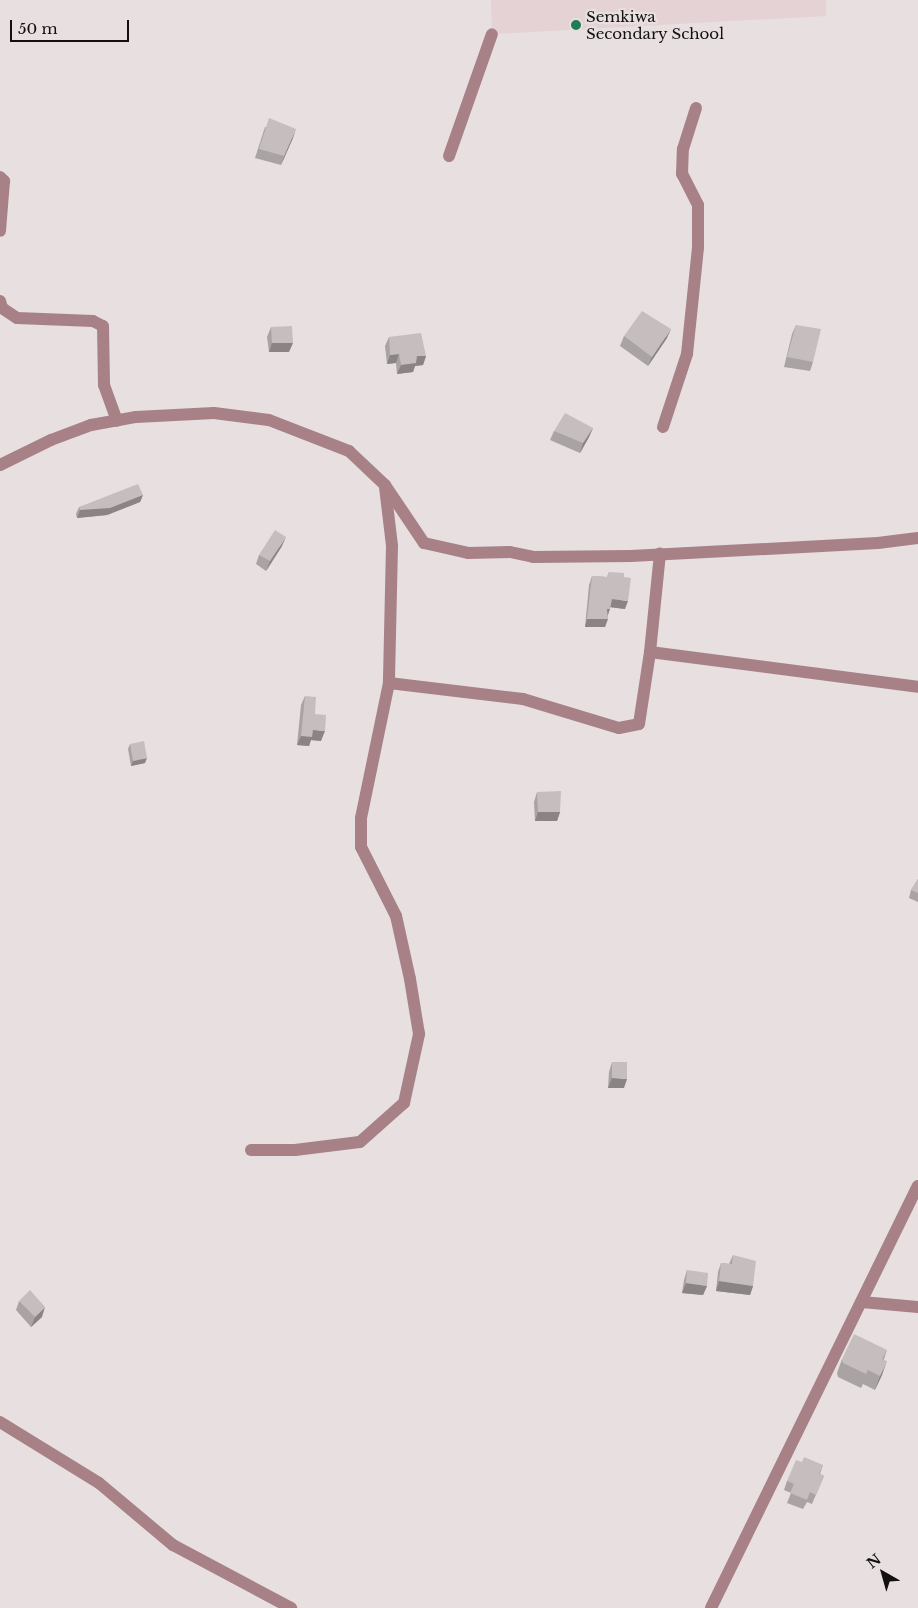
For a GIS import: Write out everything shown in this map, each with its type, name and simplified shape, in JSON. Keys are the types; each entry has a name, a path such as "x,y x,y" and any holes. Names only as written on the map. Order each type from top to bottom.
{"street":[{"path":"449,156 492,34"},
{"path":"663,427 687,354 698,247 698,205 682,174 684,149 696,108"},
{"path":"0,177 4,181 0,230"},
{"path":"0,301 2,308 17,318 93,321 103,326 104,385 117,420"},
{"path":"0,465 51,440 117,420 214,413 269,420 349,451 385,485 424,543 468,553 510,552 533,557 660,554 878,543 918,538"},
{"path":"251,1150 295,1150 360,1142 404,1104 419,1034 410,979 396,916 361,847 361,818 389,683 392,546 385,485"},
{"path":"389,683 523,699 619,728 639,724 650,652 660,554"},
{"path":"650,652 918,687"},
{"path":"711,1608 918,1186"},
{"path":"862,1302 918,1307"},
{"path":"0,1422 99,1483 173,1545 291,1608"}],"shaded area":[{"name":"Semkiwa Secondary School","path":"491,0 826,0 826,16 492,34"}],"building":[{"path":"269,118 296,129 284,156 259,149"},
{"path":"642,311 671,329 652,357 624,336"},
{"path":"796,325 821,329 813,362 787,357"},
{"path":"292,326 293,343 272,343 271,327"},
{"path":"421,333 426,356 417,356 416,363 401,365 399,354 390,355 389,337"},
{"path":"565,413 593,428 583,443 554,431"},
{"path":"138,484 143,495 110,508 80,510 79,507"},
{"path":"275,530 286,537 270,561 259,555"},
{"path":"609,572 624,573 624,577 631,578 628,601 612,599 610,609 607,609 608,619 587,619 592,576 607,577"},
{"path":"305,696 316,697 315,714 326,715 325,731 313,730 312,737 301,736"},
{"path":"144,741 147,758 133,761 130,744"},
{"path":"561,791 560,812 538,812 537,792"},
{"path":"918,879 918,893 911,890"},
{"path":"612,1062 627,1062 627,1079 612,1078"},
{"path":"733,1255 756,1261 753,1286 719,1281 721,1263 732,1264"},
{"path":"687,1270 708,1273 707,1286 686,1283"},
{"path":"30,1290 45,1307 35,1317 19,1301"},
{"path":"854,1334 887,1350 882,1359 887,1361 880,1376 868,1370 866,1374 843,1363 842,1359"},
{"path":"804,1457 823,1465 819,1474 824,1476 816,1495 810,1492 807,1500 790,1493 794,1484 787,1481 796,1460 802,1462"}],"place":[{"name":"Semkiwa Secondary School","path":"576,25"}]}
